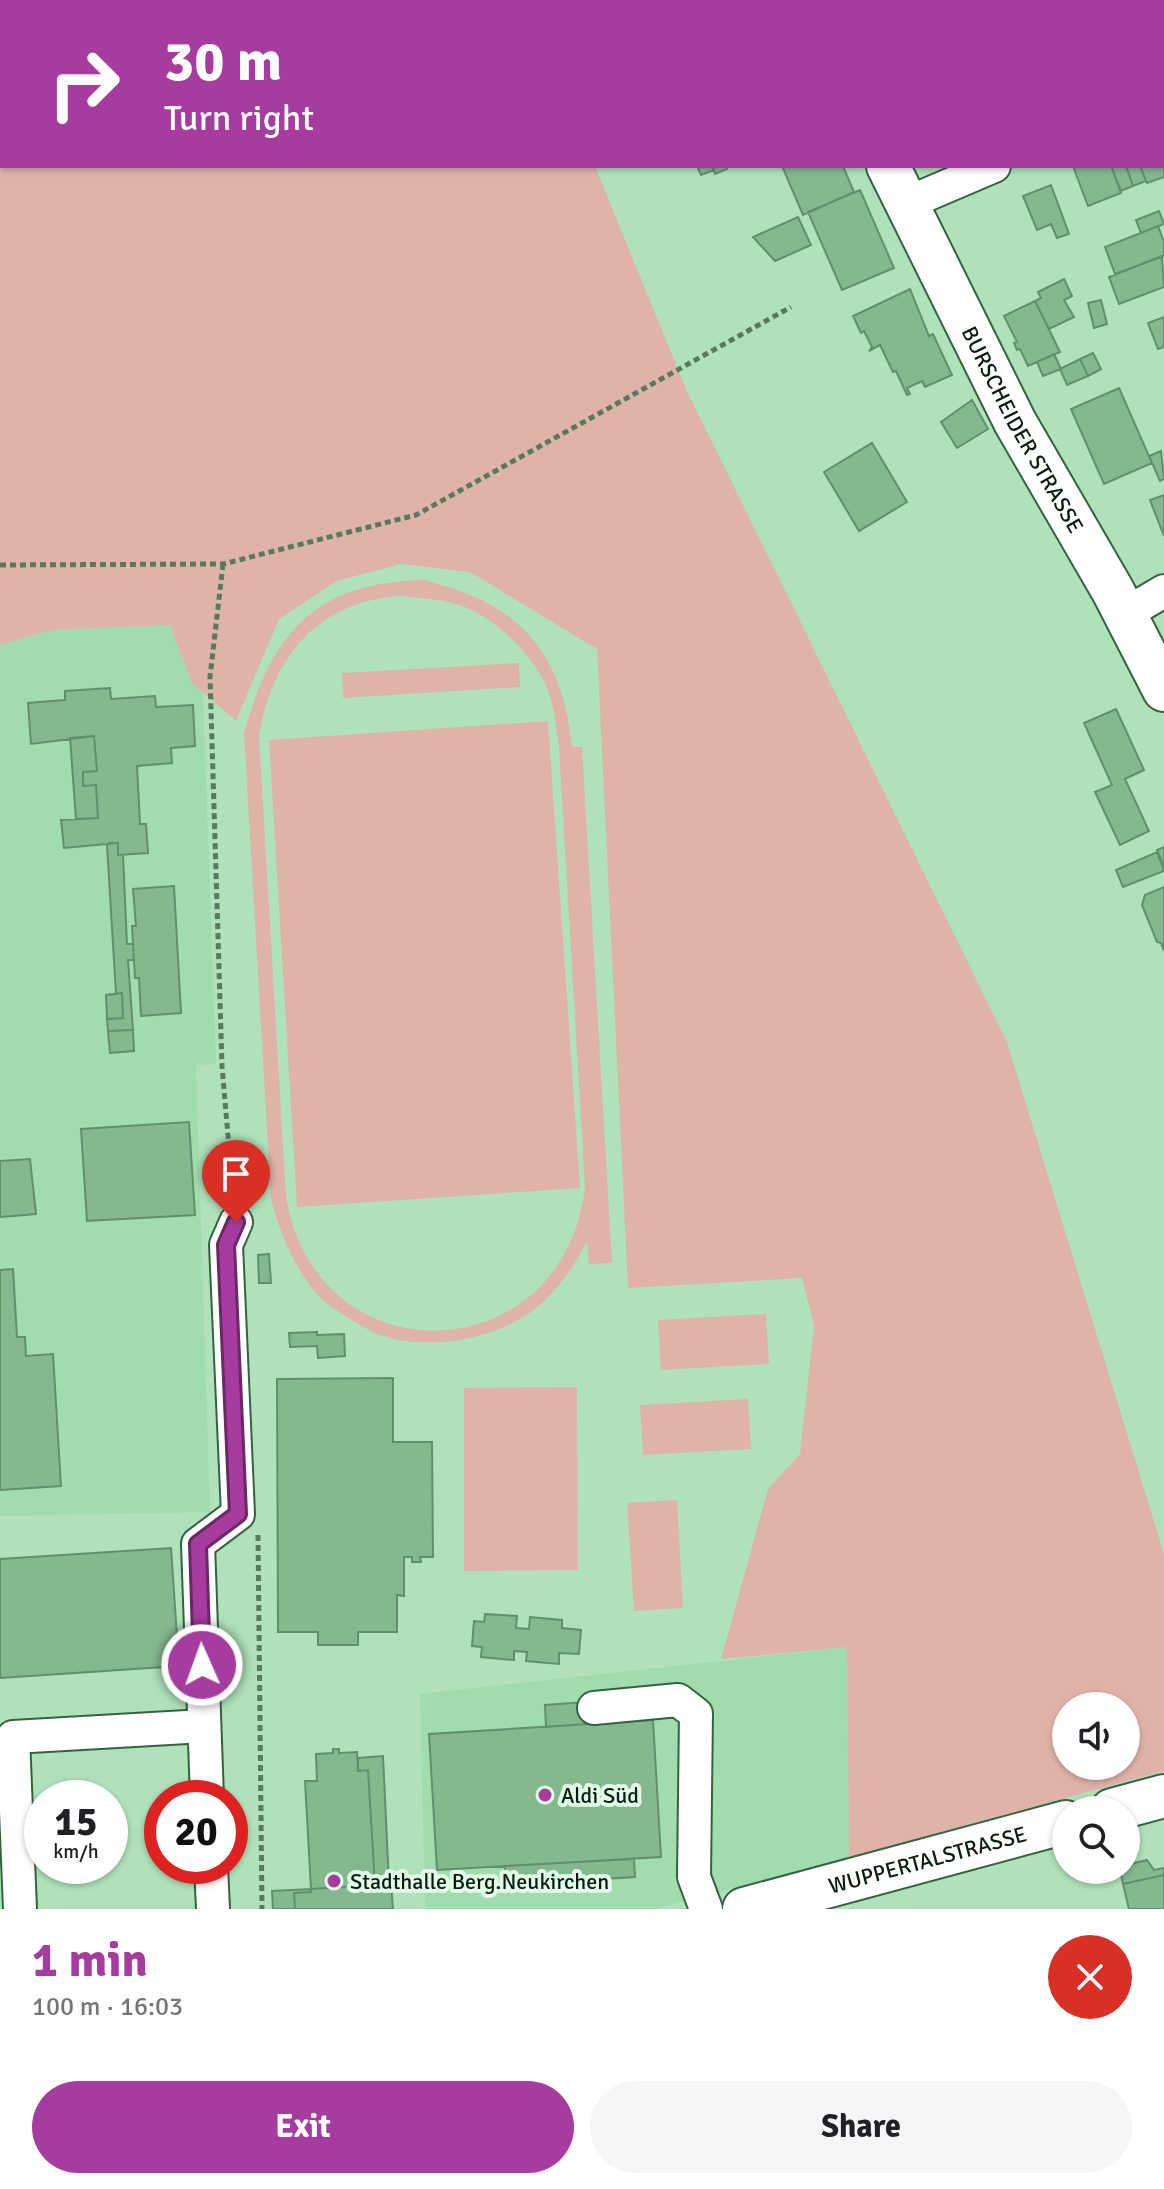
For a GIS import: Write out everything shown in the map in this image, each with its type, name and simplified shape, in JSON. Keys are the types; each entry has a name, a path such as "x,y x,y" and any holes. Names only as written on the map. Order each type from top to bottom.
{"main road":[{"name":"BURSCHEIDER STRASSE","path":"889,168 1015,422 1125,614 1164,690"},
{"path":"1140,1802 1164,1796"},
{"name":"WUPPERTALSTRASSE","path":"744,1909 1052,1826"}],"street":[{"path":"905,204 989,168"},
{"path":"1125,614 1164,591"},
{"path":"206,1780 198,1544 238,1514 226,1245 236,1222"},
{"path":"594,1708 678,1700 696,1714 694,1877 706,1909"},
{"path":"20,1909 13,1737 204,1726"},
{"path":"212,1884 213,1909"}],"path":[{"path":"0,565 223,564 416,515 791,307"}],"shaded area":[{"path":"0,168 596,168 686,389 1007,1042 1164,1554 1164,1771 1140,1778 1140,1692 1052,1692 1052,1780 1131,1780 1072,1796 1052,1796 1052,1802 849,1857 847,1647 721,1659 768,1489 800,1454 814,1326 802,1278 628,1288 597,649 470,572 401,564 337,581 279,619 236,721 192,683 170,625 51,630 0,645"},
{"path":"424,580 486,602 510,617 530,636 546,658 567,713 572,747 582,747 612,1263 589,1264 587,1241 559,1285 531,1312 487,1334 450,1342 412,1342 377,1334 327,1304 294,1260 271,1199 244,733 269,667 285,641 304,620 327,603 354,591 386,583","holes":["401,596 455,604 474,611 498,627 529,658 550,697 559,748 585,1188 567,1249 533,1293 489,1320 439,1330 388,1324 343,1299 307,1257 286,1197 259,736 275,682 287,659 303,639 345,609 371,600"]},
{"path":"170,625 192,683 203,692 216,1064 196,1065 210,1512 0,1516 0,645 51,630"},
{"path":"519,663 520,687 343,698 342,673"},
{"path":"548,721 580,1188 297,1207 269,740"},
{"path":"766,1314 769,1364 661,1370 658,1320"},
{"path":"577,1387 578,1570 464,1571 464,1388"},
{"path":"748,1399 751,1449 643,1455 640,1405"},
{"path":"677,1500 683,1608 634,1611 627,1503"},
{"path":"847,1647 849,1857 654,1909 425,1909 420,1694"}],"building":[{"path":"698,168 714,170 701,175"},
{"path":"713,168 727,168 727,169 715,174"},
{"path":"783,168 844,168 854,192 803,215"},
{"path":"1074,168 1112,168 1121,193 1088,206"},
{"path":"1112,168 1127,168 1133,186 1121,191"},
{"path":"1127,168 1141,168 1146,181 1133,186"},
{"path":"1141,168 1164,168 1164,177 1147,183"},
{"path":"1051,185 1069,234 1057,238 1051,224 1037,230 1023,196"},
{"path":"860,190 894,268 842,290 808,212"},
{"path":"1159,211 1164,224 1141,233 1136,220"},
{"path":"798,217 811,245 775,261 753,237"},
{"path":"1158,226 1164,242 1164,256 1115,274 1105,247"},
{"path":"1162,256 1164,287 1119,304 1109,277"},
{"path":"1064,279 1072,296 1064,300 1074,317 1049,329 1035,301 1041,298 1038,292"},
{"path":"910,289 929,336 933,334 952,375 925,387 922,381 907,388 910,394 907,395 880,345 869,351 872,347 853,316"},
{"path":"1101,300 1107,324 1094,328 1088,303"},
{"path":"1035,301 1060,352 1028,366 1020,349 1017,350 1014,343 1017,342 1004,316"},
{"path":"1164,317 1164,347 1158,349 1148,323"},
{"path":"1093,353 1101,369 1088,376 1080,359"},
{"path":"1054,354 1061,369 1043,376 1037,362"},
{"path":"1080,359 1088,376 1067,385 1060,369"},
{"path":"1119,388 1152,463 1104,484 1071,409"},
{"path":"972,400 988,429 957,448 941,422"},
{"path":"872,443 907,502 859,531 824,472"},
{"path":"1161,451 1164,479 1160,481 1149,456"},
{"path":"1164,495 1164,536 1150,500"},
{"path":"110,688 111,699 155,696 156,707 193,705 195,746 171,748 172,763 137,766 140,824 146,824 148,853 118,855 118,843 64,848 61,820 98,818 96,785 83,786 83,772 97,771 94,736 31,744 28,703 65,700 65,691"},
{"path":"1116,709 1144,770 1125,779 1149,831 1120,845 1095,792 1112,785 1084,723"},
{"path":"94,736 97,771 83,772 83,786 96,785 98,818 76,819 70,738"},
{"path":"109,843 118,843 118,855 123,855 127,944 133,944 134,960 128,960 133,1030 108,1031 107,1019 123,1018 122,993 116,994"},
{"path":"1164,847 1164,867 1157,850"},
{"path":"1157,852 1164,871 1123,887 1116,870"},
{"path":"174,886 181,1013 141,1016 139,978 135,978 133,889"},
{"path":"1164,887 1164,951 1161,943 1157,942 1142,905 1145,895"},
{"path":"122,993 123,1018 107,1019 106,995"},
{"path":"133,1030 134,1051 110,1053 108,1031"},
{"path":"189,1122 195,1215 87,1221 81,1129"},
{"path":"30,1159 36,1214 0,1217 0,1161"},
{"path":"269,1254 271,1283 259,1283 258,1255"},
{"path":"13,1269 17,1337 25,1337 26,1356 53,1354 61,1486 0,1490 0,1270"},
{"path":"317,1332 317,1335 344,1334 345,1356 318,1358 317,1346 290,1347 289,1333"},
{"path":"393,1378 393,1442 432,1442 433,1557 420,1557 421,1562 412,1562 412,1557 404,1557 404,1596 397,1595 397,1632 358,1632 358,1645 318,1645 318,1632 278,1632 277,1379"},
{"path":"171,1548 179,1666 0,1678 0,1559"},
{"path":"485,1614 517,1616 516,1628 529,1629 530,1617 562,1620 562,1628 581,1630 579,1654 559,1653 559,1664 526,1661 527,1652 514,1651 514,1660 481,1657 482,1647 472,1646 474,1621 484,1622"},
{"path":"585,1702 587,1724 546,1727 545,1705"},
{"name":"Aldi Süd","path":"653,1720 661,1857 437,1870 429,1734"},
{"path":"333,1749 339,1749 339,1753 357,1752 358,1771 368,1770 375,1885 311,1889 305,1781 317,1781 316,1754 333,1753"},
{"path":"383,1756 389,1884 375,1885 368,1770 358,1771 358,1758"},
{"path":"634,1859 635,1877 506,1885 505,1866"},
{"path":"1147,1860 1154,1870 1164,1868 1164,1875 1140,1880 1140,1862"},
{"path":"1164,1875 1164,1909 1129,1909 1123,1884 1140,1884 1140,1880"},
{"path":"391,1884 393,1909 295,1909 294,1893 311,1892 311,1889"},
{"path":"311,1889 311,1892 294,1893 295,1909 273,1909 272,1891"}],"place":[{"name":"Aldi Süd","path":"545,1795"},
{"name":"Stadthalle Berg.Neukirchen","path":"334,1881"}],"route":[{"path":"202,1665 198,1544 238,1514 226,1245 236,1222"}]}
